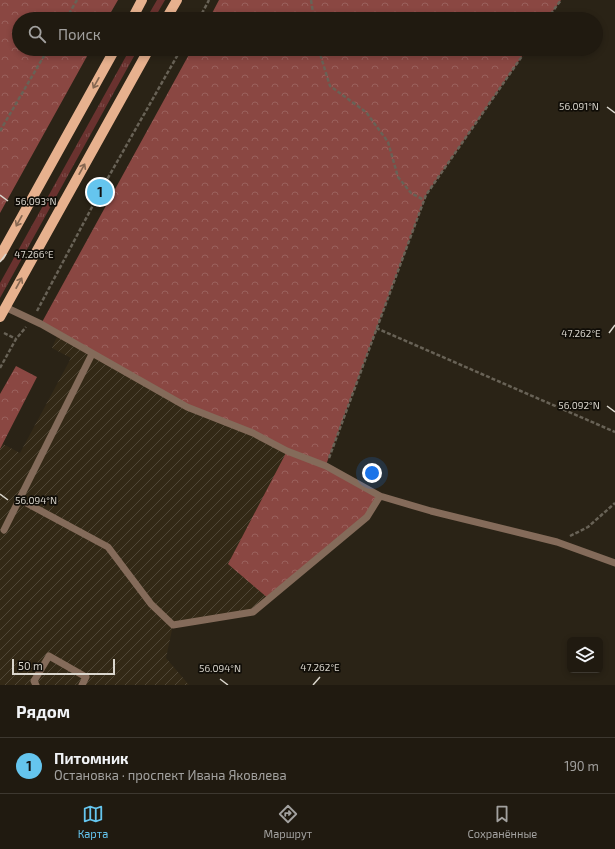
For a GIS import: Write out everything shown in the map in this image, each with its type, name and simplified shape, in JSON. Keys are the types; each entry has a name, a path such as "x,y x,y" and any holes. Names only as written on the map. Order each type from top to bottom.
{"main road":[{"path":"136,12 142,0"},
{"path":"170,12 177,0"},
{"path":"0,256 111,56"},
{"path":"0,317 145,56"}],"lane":[{"path":"5,307 32,320 187,407 253,433 287,451 326,466 380,496 431,511 557,542 615,563"},
{"path":"4,530 92,354"},
{"path":"19,499 108,547 151,604 173,625 253,612 367,517 380,496"},
{"path":"36,685 34,681 49,656 86,677 82,685"}],"path":[{"path":"70,12 77,0"},
{"path":"202,12 209,0"},
{"path":"311,0 313,12"},
{"path":"552,12 560,0"},
{"path":"0,131 44,56"},
{"path":"0,368 16,339 32,320 100,192 178,56"},
{"path":"320,56 330,86 366,112 388,142 398,177 411,193 424,200"},
{"path":"326,466 424,200 430,189 522,56"},
{"path":"376,328 615,432"},
{"path":"4,333 16,339"},
{"path":"557,542 588,527 615,503"}],"shaded area":[{"path":"58,334 287,451 269,599 253,612 173,625 166,658 189,685 0,685 0,449 3,444 20,453 71,358 52,348"}],"green space":[{"path":"0,0 118,0 111,12 12,12 12,56 87,56 0,213"},
{"path":"157,0 165,0 158,12 150,12"},
{"path":"219,0 561,0 552,12 213,12"},
{"path":"126,56 134,56 0,298 0,283"},
{"path":"188,56 522,56 426,195 326,465 380,496 367,517 269,599 228,564 287,451 187,407 41,324"},
{"path":"16,366 37,377 0,449 0,394"}],"place":[{"name":"Питомник","path":"100,192"}]}
